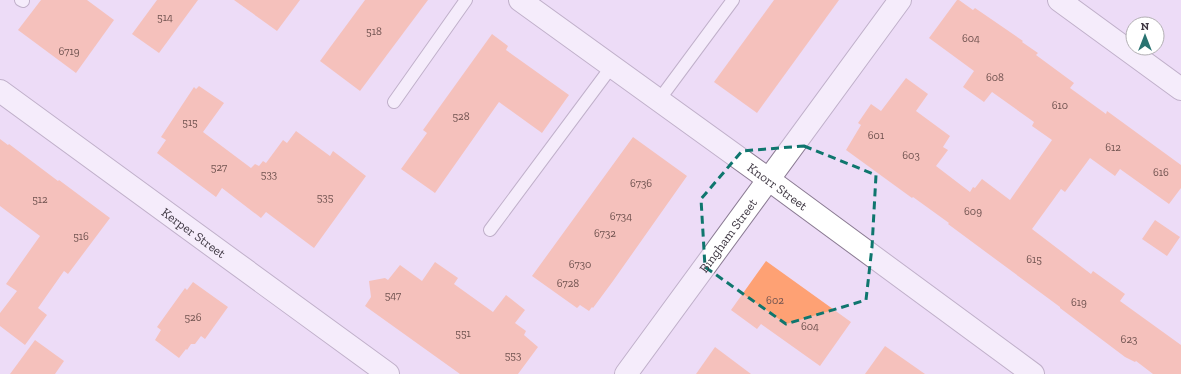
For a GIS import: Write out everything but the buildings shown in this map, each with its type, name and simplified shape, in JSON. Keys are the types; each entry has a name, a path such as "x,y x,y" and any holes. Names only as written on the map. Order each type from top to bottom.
{"street":[{"name":"Knorr Street","path":"520,0 1033,374"},
{"name":"Bingham Street","path":"626,374 900,0"},
{"path":"1059,0 1181,89"},
{"name":"Kerper Street","path":"0,92 388,374"}],"lane":[{"path":"394,102 466,0"},
{"path":"659,100 733,0"},
{"path":"490,230 612,66"}],"highlighted area":[{"path":"804,146 876,175 872,247 866,300 786,324 705,267 701,199 742,151"}]}
